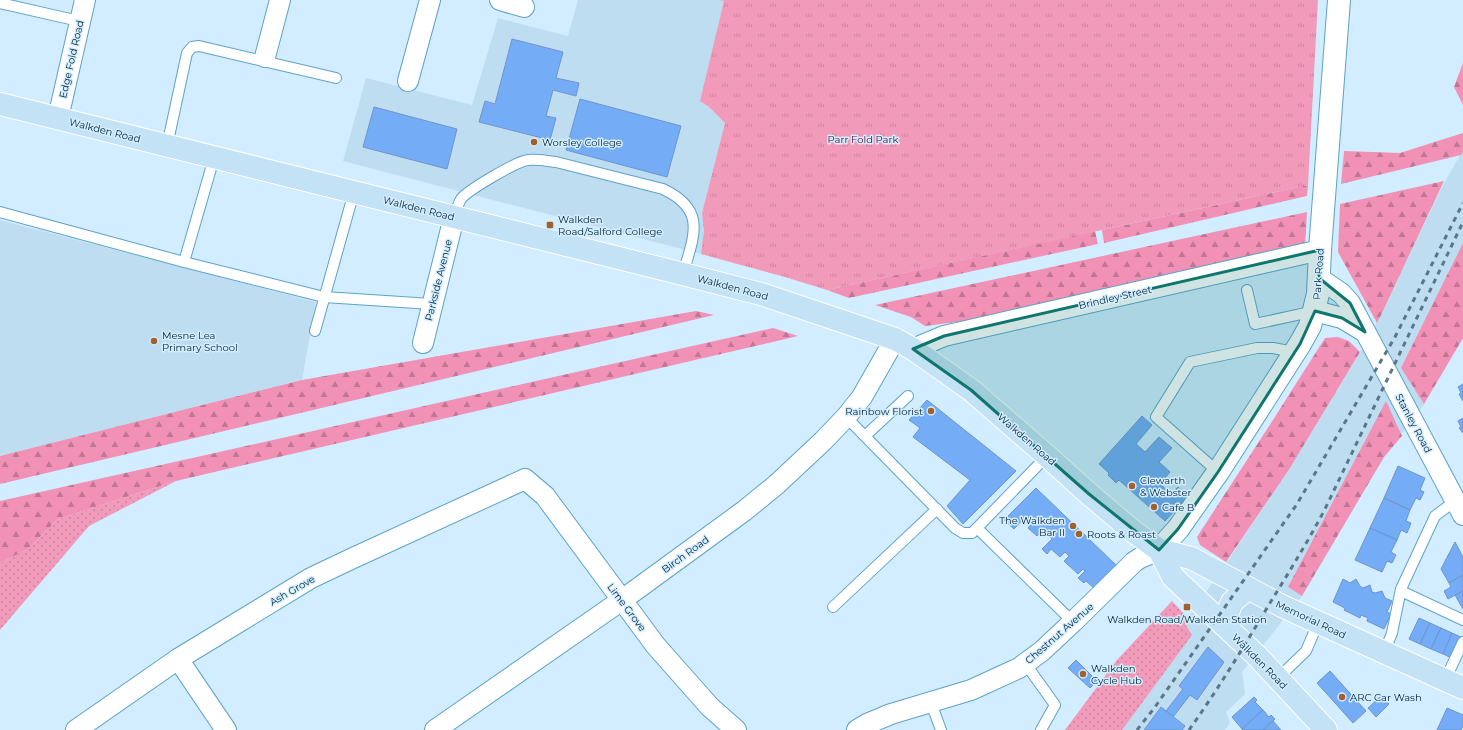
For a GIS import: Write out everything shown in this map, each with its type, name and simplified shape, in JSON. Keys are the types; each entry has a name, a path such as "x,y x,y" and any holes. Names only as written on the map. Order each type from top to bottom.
{"main road":[{"name":"Walkden Road","path":"0,104 761,294 904,344 971,390 1089,494 1134,532 1159,550 1174,577 1258,656 1326,730"},
{"name":"Memorial Road","path":"1159,550 1191,558 1318,623 1454,684"},
{"path":"1223,624 1232,602 1248,588"}],"street":[{"name":"Edge Fold Road","path":"58,118 85,0"},
{"path":"265,57 280,0"},
{"path":"408,81 430,0"},
{"path":"500,0 524,7"},
{"name":"Park Road","path":"1159,550 1178,529 1218,472 1310,326 1318,294 1339,0"},
{"name":"Parkside Avenue","path":"423,343 454,217"},
{"name":"Brindley Street","path":"904,344 1320,250"},
{"name":"Stanley Road","path":"1319,278 1341,292 1350,302 1459,508"},
{"name":"Stanley Road","path":"1315,310 1342,318 1365,332"},
{"name":"Birch Road","path":"435,730 622,600 744,511 776,485 846,417 904,344"},
{"name":"Lime Grove","path":"525,479 545,496 656,646 710,707 736,730"},
{"name":"Ash Grove","path":"76,730 178,659 311,578 525,479"},
{"name":"Chestnut Avenue","path":"858,730 867,724 891,714 971,690 1019,668 1042,651 1134,562 1159,550"},
{"path":"178,659 226,730"}],"lane":[{"path":"0,3 79,22"},
{"path":"167,146 187,53 192,47 199,46 336,78"},
{"path":"184,262 214,158"},
{"path":"454,217 461,199 516,163 527,160 540,160 564,164 663,189 675,194 682,200 690,208 694,219 694,229 690,249 683,274"},
{"path":"314,331 354,192"},
{"path":"0,212 184,262 324,297 432,304"},
{"path":"1247,290 1255,324 1315,310"},
{"path":"1218,472 1156,417 1190,362 1257,348 1273,348 1294,352"},
{"path":"865,436 908,396"},
{"path":"846,417 956,528 963,533 972,533 1046,456"},
{"path":"1384,653 1392,633 1401,591 1434,516 1459,508"},
{"path":"833,607 937,509"},
{"path":"977,528 1073,622"},
{"path":"1401,591 1463,620"},
{"path":"1278,678 1306,651 1318,623"},
{"path":"1454,684 1463,642"},
{"path":"1025,663 1055,705 1041,730"},
{"path":"931,703 941,730"}],"highlighted area":[{"path":"1320,250 1319,278 1350,303 1365,332 1342,318 1315,311 1300,344 1218,472 1178,529 1159,550 1089,494 971,390 913,349 944,336"}],"shaded area":[{"name":"Worsley College","path":"578,0 725,1 700,101 709,107 725,123 702,213 704,231 701,254 343,161 366,78 472,105 498,18 568,36"},
{"path":"1463,150 1463,338 1424,404 1384,457 1302,596 1242,672 1245,694 1226,712 1230,722 1225,730 1109,730 1227,562 1290,468 1355,361 1382,313 1443,185"},
{"name":"Mesne Lea Primary School","path":"0,220 316,302 302,380 0,456"}],"green space":[{"name":"Parr Fold Park","path":"719,0 1318,0 1308,185 827,290 701,254 704,231 702,213 725,123 709,107 700,101 724,1"},
{"path":"1463,63 1463,105 1454,87"},
{"path":"1463,133 1463,152 1461,155 1341,184 1344,151 1400,153"},
{"path":"1444,181 1377,323 1338,252 1340,204"},
{"path":"1308,185 1307,196 1104,243 1102,230"},
{"path":"1307,212 1305,248 980,319 925,326 911,317 875,305"},
{"path":"1095,231 1098,244 849,298 827,290"},
{"path":"1463,243 1463,338 1424,404 1401,368"},
{"path":"696,311 714,315 0,484 0,456 302,380"},
{"path":"773,328 798,336 176,481 58,519 28,549 0,563 0,501"},
{"path":"1338,337 1349,341 1360,352 1290,468 1226,562 1200,545 1197,537 1325,338"},
{"path":"1386,401 1402,436 1384,457 1302,596 1288,587"},
{"path":"176,481 89,526 0,630 0,563 28,549 58,519"},
{"path":"1172,601 1188,618 1185,624 1192,635 1122,730 1065,730 1117,660"}],"building":[{"path":"512,39 563,52 556,78 579,83 576,96 553,90 546,116 556,118 550,140 479,122 485,101 495,104"},
{"path":"580,99 681,126 667,177 566,150"},
{"path":"374,107 457,129 447,169 363,147"},
{"path":"1463,384 1463,401 1459,394 1461,393 1458,387"},
{"path":"927,400 1016,471 963,524 947,506 970,480 913,437 920,428 909,420"},
{"path":"1142,416 1152,425 1136,444 1145,452 1159,437 1172,448 1159,462 1170,472 1160,484 1171,494 1178,487 1188,496 1165,521 1119,480 1116,483 1108,475 1109,473 1099,464"},
{"path":"1463,418 1463,433 1459,428 1461,427 1458,421"},
{"path":"1398,466 1425,478 1420,490 1424,492 1420,500 1416,498 1410,510 1384,498"},
{"path":"1036,488 1117,566 1095,589 1086,581 1084,583 1078,578 1085,571 1083,569 1078,574 1064,561 1069,556 1065,552 1060,557 1051,549 1047,554 1042,549 1052,539 1043,530 1037,536 1028,528 1033,522 1026,516 1014,529 1004,520"},
{"path":"1384,498 1410,510 1406,521 1411,523 1407,533 1401,530 1397,540 1370,528"},
{"path":"1370,528 1397,540 1391,552 1396,555 1392,563 1387,561 1382,572 1355,560"},
{"path":"1455,542 1463,557 1463,575 1449,583 1441,569"},
{"path":"1463,575 1463,591 1448,599 1444,591 1451,587 1449,583"},
{"path":"1343,579 1350,583 1356,579 1363,588 1370,585 1372,592 1375,593 1382,591 1385,598 1392,601 1387,612 1391,614 1384,629 1367,621 1368,618 1361,615 1360,618 1344,610 1345,608 1333,602"},
{"path":"1463,591 1463,609 1455,595"},
{"path":"1419,618 1430,623 1420,644 1409,639"},
{"path":"1430,623 1441,628 1431,649 1420,644"},
{"path":"1441,628 1452,633 1443,654 1431,649"},
{"path":"1452,633 1463,638 1454,659 1443,654"},
{"path":"1208,647 1224,662 1197,700 1190,695 1173,717 1166,711 1183,689 1179,686"},
{"name":"Walkden Cycle Hub","path":"1076,660 1097,681 1090,688 1068,668"},
{"name":"ARC Car Wash","path":"1330,671 1366,711 1353,723 1317,683"},
{"path":"1381,696 1389,704 1376,717 1368,708"},
{"path":"1254,697 1257,700 1255,702 1263,710 1242,729 1232,717"},
{"path":"1161,707 1185,726 1182,730 1144,730"},
{"path":"1447,708 1463,715 1463,726 1461,730 1437,730"},
{"path":"1263,710 1269,717 1271,715 1275,719 1263,730 1242,729"},
{"path":"1273,721 1281,730 1263,730"}],"railway":[{"path":"1137,730 1155,707 1297,504 1395,337 1463,203"},
{"path":"1189,730 1242,648 1324,511 1463,222"}],"place":[{"name":"Worsley College","path":"534,142"},
{"name":"Walkden Road/Salford College","path":"550,225"},
{"name":"Mesne Lea Primary School","path":"154,341"},
{"name":"Rainbow Florist","path":"931,411"},
{"name":"Clewarth & Webster","path":"1132,486"},
{"name":"Cafe B","path":"1154,507"},
{"name":"The Walkden Bar II","path":"1073,526"},
{"name":"Roots & Roast","path":"1079,534"},
{"name":"Walkden Road/Walkden Station","path":"1187,607"},
{"name":"Walkden Cycle Hub","path":"1083,674"},
{"name":"ARC Car Wash","path":"1342,697"}]}
